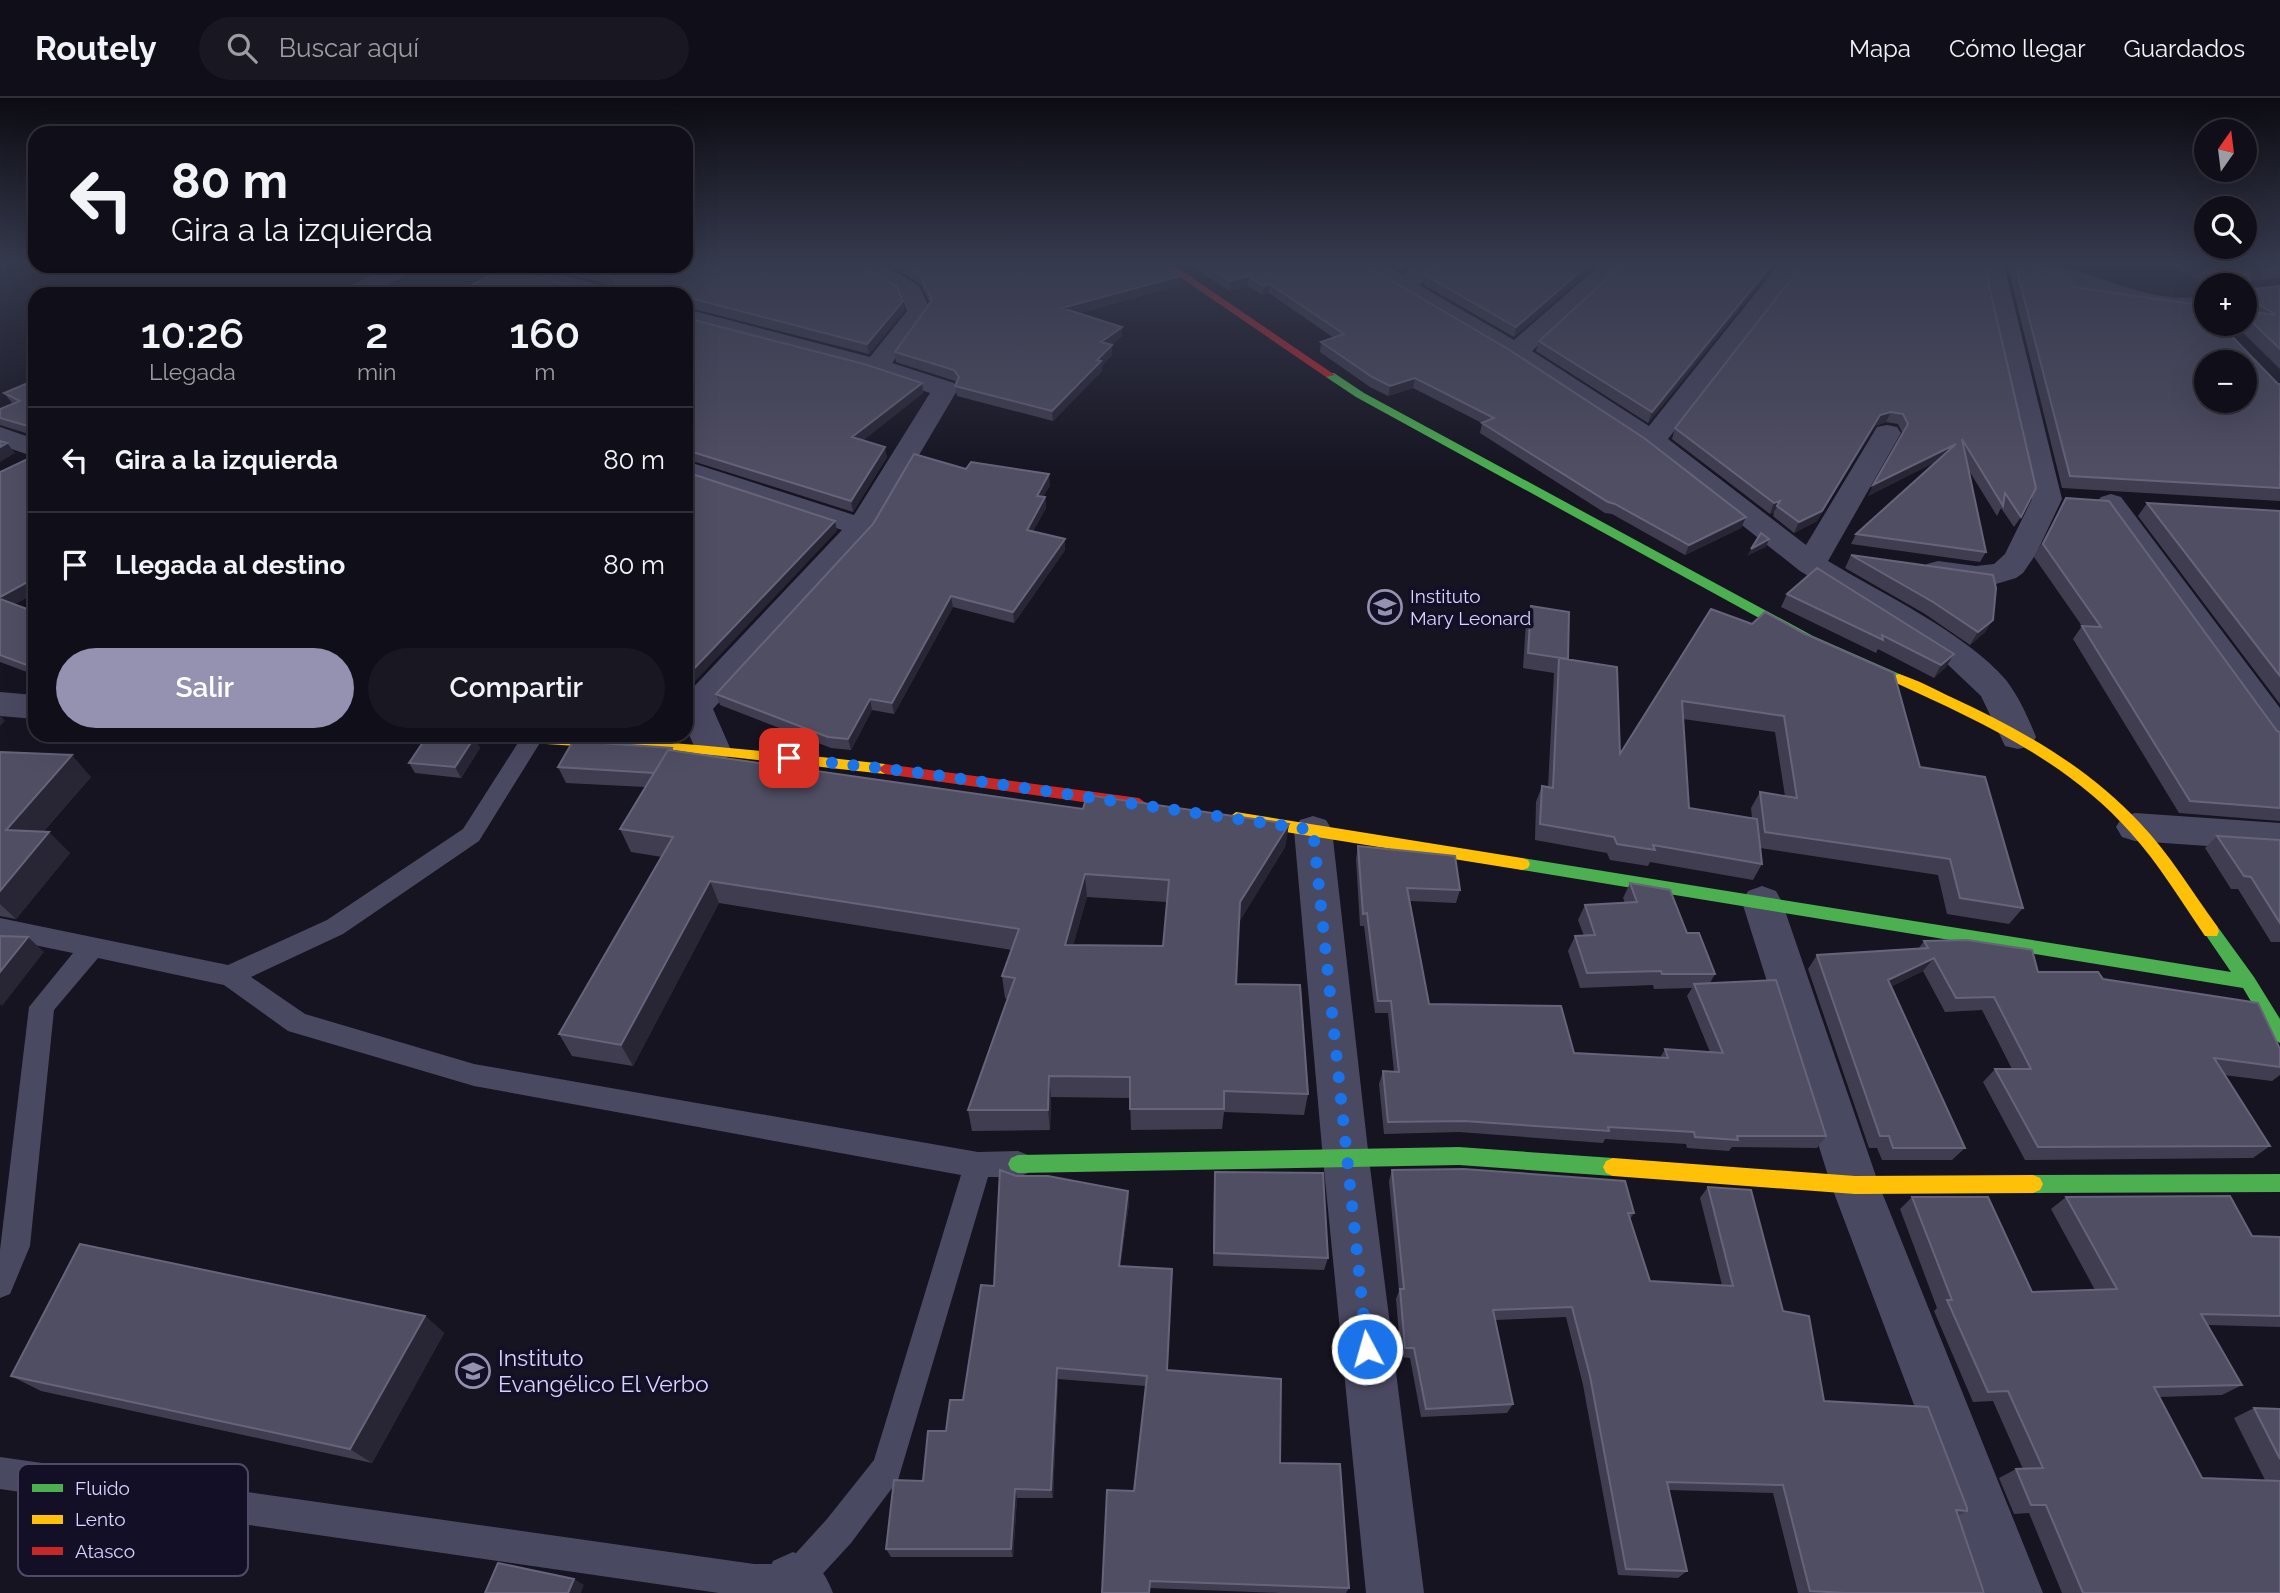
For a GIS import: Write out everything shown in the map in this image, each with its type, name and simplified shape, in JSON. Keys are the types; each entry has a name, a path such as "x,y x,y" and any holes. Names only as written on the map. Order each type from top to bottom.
{"street":[{"path":"693,702 862,527 945,392 941,386 876,366 754,334"},
{"path":"876,366 901,334"},
{"path":"1269,334 1360,395 1808,639 1966,709 2018,737 2100,794 2135,827 2248,982 2280,1035"},
{"path":"1485,334 1652,440 1815,558 1955,652 1993,688 2008,711 2018,737"},
{"path":"1516,352 1537,334"},
{"path":"1652,440 1736,334"},
{"path":"2018,334 2079,501 2280,733"},
{"path":"1815,558 1887,433"},
{"path":"0,435 28,446"},
{"path":"693,472 862,527"},
{"path":"1915,568 1975,575 1999,574 2012,566 2079,501 2150,505"},
{"path":"1815,558 1854,558"},
{"path":"0,704 28,706"},
{"path":"693,711 713,750"},
{"path":"592,742 713,750 915,772 1162,808"},
{"path":"1217,816 2248,982"},
{"path":"2135,827 2280,837"},
{"path":"1313,830 1346,1159 1395,1593"},
{"path":"1762,902 1855,1185 2014,1593"},
{"path":"1018,1164 1459,1156 1855,1185 2280,1183"}],"lane":[{"path":"230,976 335,927 471,835 529,742"},
{"path":"0,928 230,976 297,1023 474,1075 978,1165 1018,1164"},
{"path":"0,1284 16,1246 42,1007 93,947"},
{"path":"248,1508 754,1580 797,1589 887,1469 978,1165"},
{"path":"0,1473 18,1476"}],"building":[{"path":"693,334 747,334 864,364 922,383 852,437 885,447 851,501 693,452"},
{"path":"828,334 876,334 867,344"},
{"path":"908,334 1113,334 1101,342 1112,345 1097,360 1101,361 1052,411 955,386 959,377 954,370 895,352"},
{"path":"1344,334 1482,334 1644,438 1746,517 1689,545 1608,502 1482,423 1494,418 1415,378 1390,386 1321,342"},
{"path":"1547,334 1715,334 1652,412 1539,341"},
{"path":"1749,334 2000,334 2036,488 2021,517 2005,493 2003,506 1962,439 1986,552 1856,534 1956,444 1873,485 1908,424 1903,414 1891,412 1880,415 1822,511 1799,522 1777,506 1780,501 1774,503 1675,428"},
{"path":"2033,334 2232,336 2245,350 2194,350 2194,413 2257,413 2257,362 2280,384 2280,488 2070,476"},
{"path":"2264,334 2280,334 2280,349"},
{"path":"28,383 28,426 0,418 0,409 20,401 4,393"},
{"path":"914,454 966,469 971,462 1049,474 1037,496 1045,497 1027,530 1065,539 1013,612 951,596 892,703 870,699 848,739 828,737 716,694 873,524"},
{"path":"28,459 28,582 0,597 0,472"},
{"path":"693,474 835,521 693,670"},
{"path":"2066,498 2109,501 2280,732 2280,808 2190,801 2082,626 2101,627 2043,544"},
{"path":"2147,503 2280,511 2280,676"},
{"path":"1761,533 1769,539 1751,549"},
{"path":"1851,555 1993,575 1996,588 1993,620 1978,632 1933,602"},
{"path":"1817,568 1954,654 1941,665 1882,635 1883,640 1787,594"},
{"path":"0,599 28,609 28,665 0,655"},
{"path":"1531,606 1569,612 1568,659 1528,653"},
{"path":"1711,609 1752,624 1765,612 1803,633 1894,673 1920,767 1985,777 2023,908 1960,898 1950,859 1765,832 1760,792 1797,798 1784,716 1682,701 1689,808 1757,819 1762,864 1653,845 1655,850 1617,844 1614,837 1540,824 1542,786 1553,788 1559,658 1617,667 1620,754"},
{"path":"423,742 471,742 455,767 409,763"},
{"path":"572,742 672,748 654,773 558,767"},
{"path":"668,750 1083,809 1087,795 1289,824 1240,902 1236,984 1300,985 1308,1094 1224,1091 1224,1109 1130,1109 1130,1077 1049,1076 1048,1110 968,1110 1015,978 1002,976 1019,929 710,881 621,1045 559,1034 673,837 620,829","holes":["1085,874 1169,880 1163,946 1065,945"]},
{"path":"0,752 72,755 6,830 49,832 0,891"},
{"path":"2217,836 2280,840 2280,923 2251,877 2244,876"},
{"path":"1358,846 1455,856 1460,890 1407,888 1429,1004 1561,1006 1574,1053 1668,1058 1665,1049 1723,1053 1694,984 1776,980 1826,1136 1737,1136 1738,1140 1695,1137 1694,1132 1608,1127 1609,1131 1464,1121 1388,1122 1383,1071 1399,1072 1391,1001 1378,1001 1367,913 1363,914"},
{"path":"1630,883 1670,890 1687,933 1699,933 1715,974 1662,974 1661,971 1587,973 1575,936 1595,935 1585,905 1637,902"},
{"path":"0,936 28,937 0,972"},
{"path":"1967,940 2032,950 2038,972 2098,972 2103,979 2258,1003 2280,1049 2280,1067 2214,1058 2270,1146 2038,1147 1995,1069 2031,1069 1994,997 1956,998 1934,958 1888,980 1965,1148 1893,1148 1889,1136 1880,1136 1817,955 1928,948 1924,941"},
{"path":"1464,1169 1625,1181 1634,1213 1628,1213 1650,1281 1733,1286 1708,1187 1751,1190 1783,1311 1809,1316 1824,1401 1928,1407 1967,1508 1967,1511 1956,1510 1984,1593 1810,1591 1783,1485 1667,1482 1687,1571 1626,1569 1590,1376 1572,1307 1493,1310 1513,1404 1426,1409 1414,1348 1405,1348 1400,1289 1404,1289 1392,1170"},
{"path":"1000,1170 1016,1176 1048,1176 1128,1191 1119,1266 1172,1269 1167,1370 1281,1379 1280,1463 1340,1464 1349,1588 1150,1581 1149,1593 1102,1593 1107,1490 1134,1491 1147,1376 1057,1368 1051,1490 1015,1489 1011,1549 886,1549 894,1480 923,1481 928,1431 946,1431 950,1400 963,1400 981,1285 994,1286"},
{"path":"1215,1172 1323,1173 1328,1258 1214,1253"},
{"path":"2230,1196 2252,1236 2280,1237 2280,1316 2201,1314 2242,1385 2154,1387 2202,1478 2280,1481 2280,1593 2083,1593 2046,1505 2031,1505 2016,1469 2043,1468 2008,1391 1988,1392 1947,1300 1952,1300 1912,1197 1988,1197 2032,1292 2117,1289 2066,1197"},
{"path":"80,1244 425,1316 350,1449 11,1376"},
{"path":"2254,1408 2280,1409 2280,1459"},
{"path":"498,1563 574,1579 568,1593 485,1593"}],"traffic: fast":[{"path":"1330,375 1360,395 1808,639 1899,679"},
{"path":"1522,864 2248,982"},
{"path":"2211,931 2248,982 2280,1035"},
{"path":"1018,1164 1459,1156 1613,1167"},
{"path":"2033,1184 2280,1183"}],"traffic: slow":[{"path":"1899,679 1994,724 2055,759 2083,780 2135,827 2211,931"},
{"path":"592,742 713,750 885,769"},
{"path":"1236,818 1522,864"},
{"path":"1613,1167 1855,1185 2033,1184"}],"traffic: jam":[{"path":"1269,334 1330,375"},
{"path":"885,769 1139,804"}],"place":[{"name":"Instituto Mary Leonard","path":"1385,607"},
{"name":"Instituto Evangélico El Verbo","path":"473,1371"}],"route":[{"path":"789,758 915,772 1313,830 1367,1349"}]}
